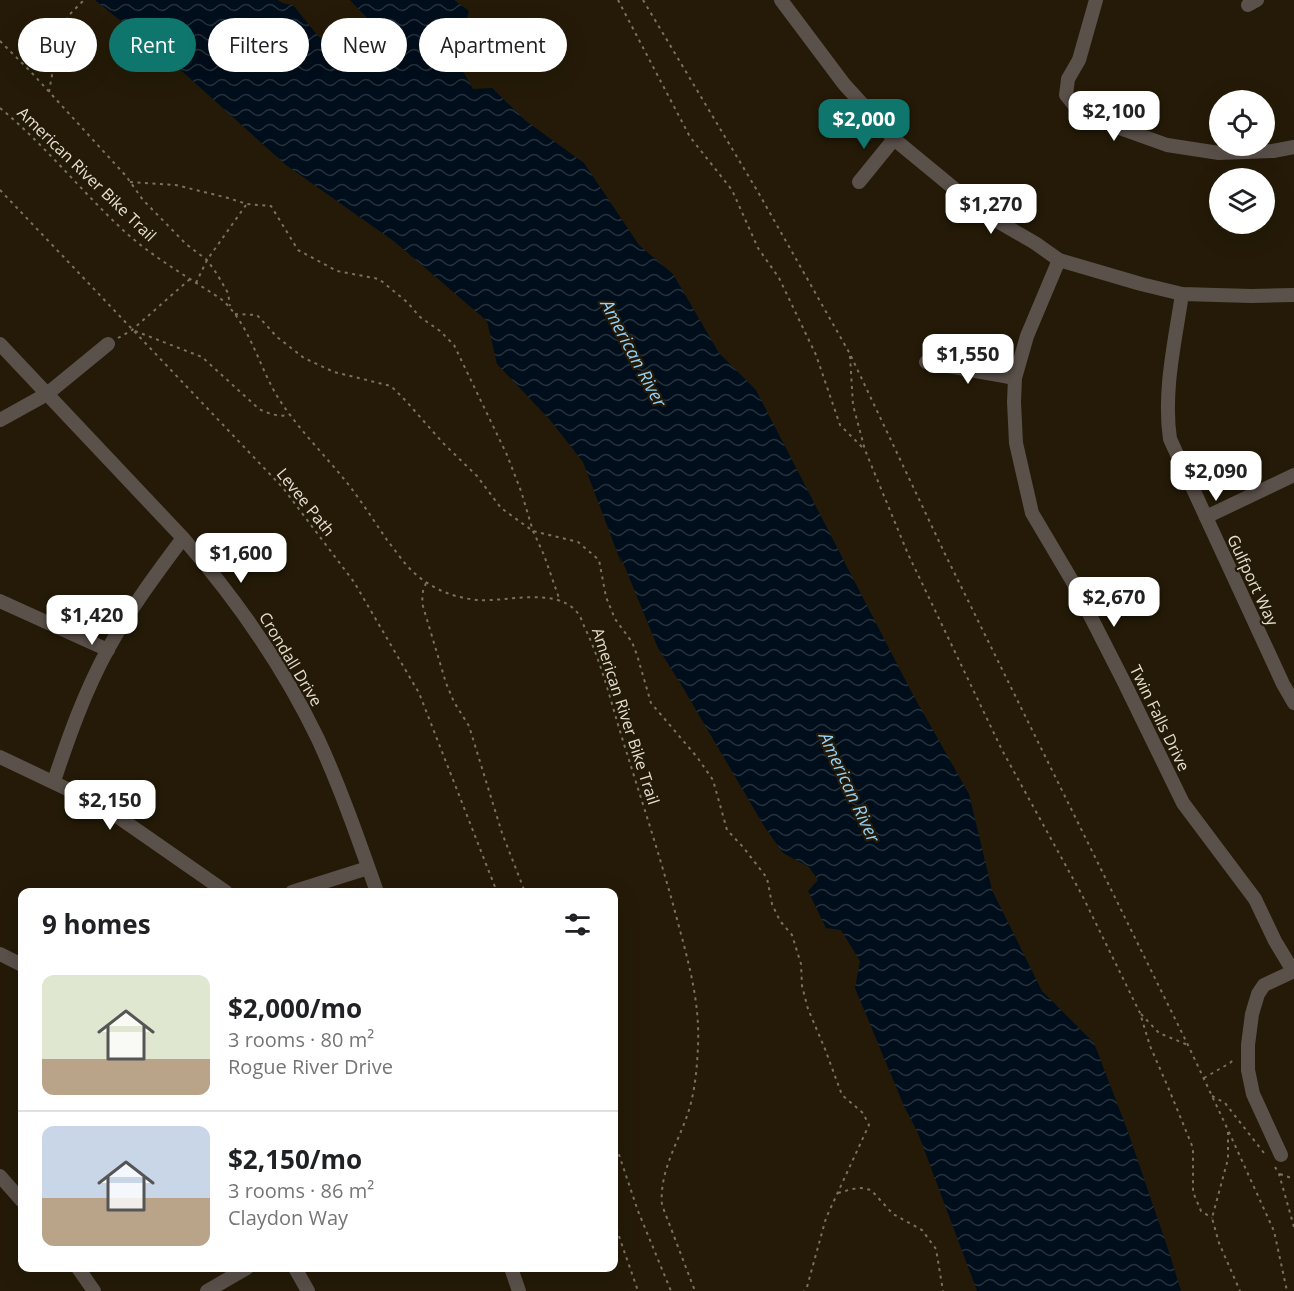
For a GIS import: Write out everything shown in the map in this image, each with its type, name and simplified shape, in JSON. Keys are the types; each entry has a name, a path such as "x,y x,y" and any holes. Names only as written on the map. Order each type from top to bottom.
{"street":[{"path":"1096,0 1079,60 1068,79 1066,95 1078,110 1167,145 1219,153 1273,151 1294,147"},
{"path":"787,2 844,84 894,139 985,214 1059,260 1182,294 1294,295"},
{"path":"859,182 894,139"},
{"name":"Twin Falls Drive","path":"1059,260 1027,336 1015,378 1016,442 1032,513 1074,584 1183,803 1255,899 1275,941 1293,971"},
{"name":"Gulfport Way","path":"1182,294 1168,397 1167,418 1170,440 1283,684 1294,703"},
{"name":"Crondall Drive","path":"0,344 183,538 243,612 275,660 317,738 341,792 376,888"},
{"path":"0,420 47,394 108,344"},
{"path":"926,362 1015,378"},
{"path":"1206,518 1294,475"},
{"path":"54,781 70,732 108,650 152,578 183,538"},
{"path":"0,601 108,650"},
{"path":"0,757 54,781 111,812 220,888"},
{"path":"305,888 368,868"},
{"path":"0,954 18,963"},
{"path":"1274,1159 1253,1094 1248,1070 1248,1045 1252,1014 1258,994 1264,985 1293,971"},
{"path":"0,1177 18,1197"},
{"path":"81,1272 94,1291"},
{"path":"207,1291 240,1272"},
{"path":"297,1272 308,1291"},
{"path":"512,1272 519,1291"}],"path":[{"path":"50,92 57,34 71,13 84,0"},
{"path":"618,0 690,137 732,190 758,248 779,278 816,355 840,425 865,450"},
{"path":"643,0 758,192 850,354 945,554 1204,1078 1274,1231 1287,1291"},
{"path":"0,40 50,92 130,182 143,200 186,244 207,260 228,293 230,307"},
{"name":"American River Bike Trail","path":"0,108 140,245 221,298 230,307 268,381 290,415 348,484 411,570 426,583 456,597 478,600 540,597 566,603 577,612 598,660 671,898 692,976 698,1045 694,1087 688,1111 664,1175 661,1191 662,1204 695,1291"},
{"path":"130,182 176,185 247,204 271,206 298,250 337,271 379,279 407,302 420,317 440,331 454,345 507,455 560,601"},
{"name":"Levee Path","path":"0,190 282,488 354,582 419,693 495,888"},
{"path":"196,283 207,260 247,204"},
{"path":"108,344 132,330 190,279"},
{"path":"235,314 256,315 277,337 304,358 334,372 391,386 477,476 501,508 533,531 578,542 599,560 606,597 615,619 632,642 651,703 703,764 713,780 727,830 767,878 772,904 780,921 792,935 797,949 808,1009 843,1095 863,1113 869,1125 826,1218 804,1291"},
{"path":"132,330 202,357 259,409 270,414 290,415"},
{"path":"850,354 853,405 865,450 909,554 1002,750 1082,895 1140,1013 1150,1046 1193,1148 1193,1192 1201,1211 1212,1218"},
{"path":"426,583 422,603 446,683 454,702 469,726 502,833 523,888"},
{"path":"1140,1013 1159,1033 1188,1045"},
{"path":"1204,1078 1230,1063"},
{"path":"1212,1096 1225,1103 1274,1159 1294,1227"},
{"path":"1228,1130 1228,1159 1212,1218 1219,1243 1240,1291"},
{"path":"618,1152 638,1211 671,1291"},
{"path":"1280,1174 1294,1179"},
{"path":"838,1193 861,1188 871,1190 893,1214 922,1230 936,1249 942,1291"},
{"path":"618,1234 638,1291"}],"water":[{"name":"American River","path":"95,0 277,0 293,5 303,18 208,18 208,72 309,72 309,25 321,38 321,72 407,72 407,18 367,18 350,0 454,0 469,11 467,18 419,18 419,72 463,72 473,89 492,88 526,121 584,163 639,245 673,274 719,353 756,390 912,693 969,794 992,890 1042,991 1094,1043 1127,1129 1181,1291 977,1291 918,1133 904,1106 855,988 860,961 841,930 826,928 808,891 818,880 809,867 783,853 764,826 658,648 620,555 622,565 583,462 550,420 497,364 487,321 395,242 286,165 183,72 196,72 196,18 117,18"}]}
